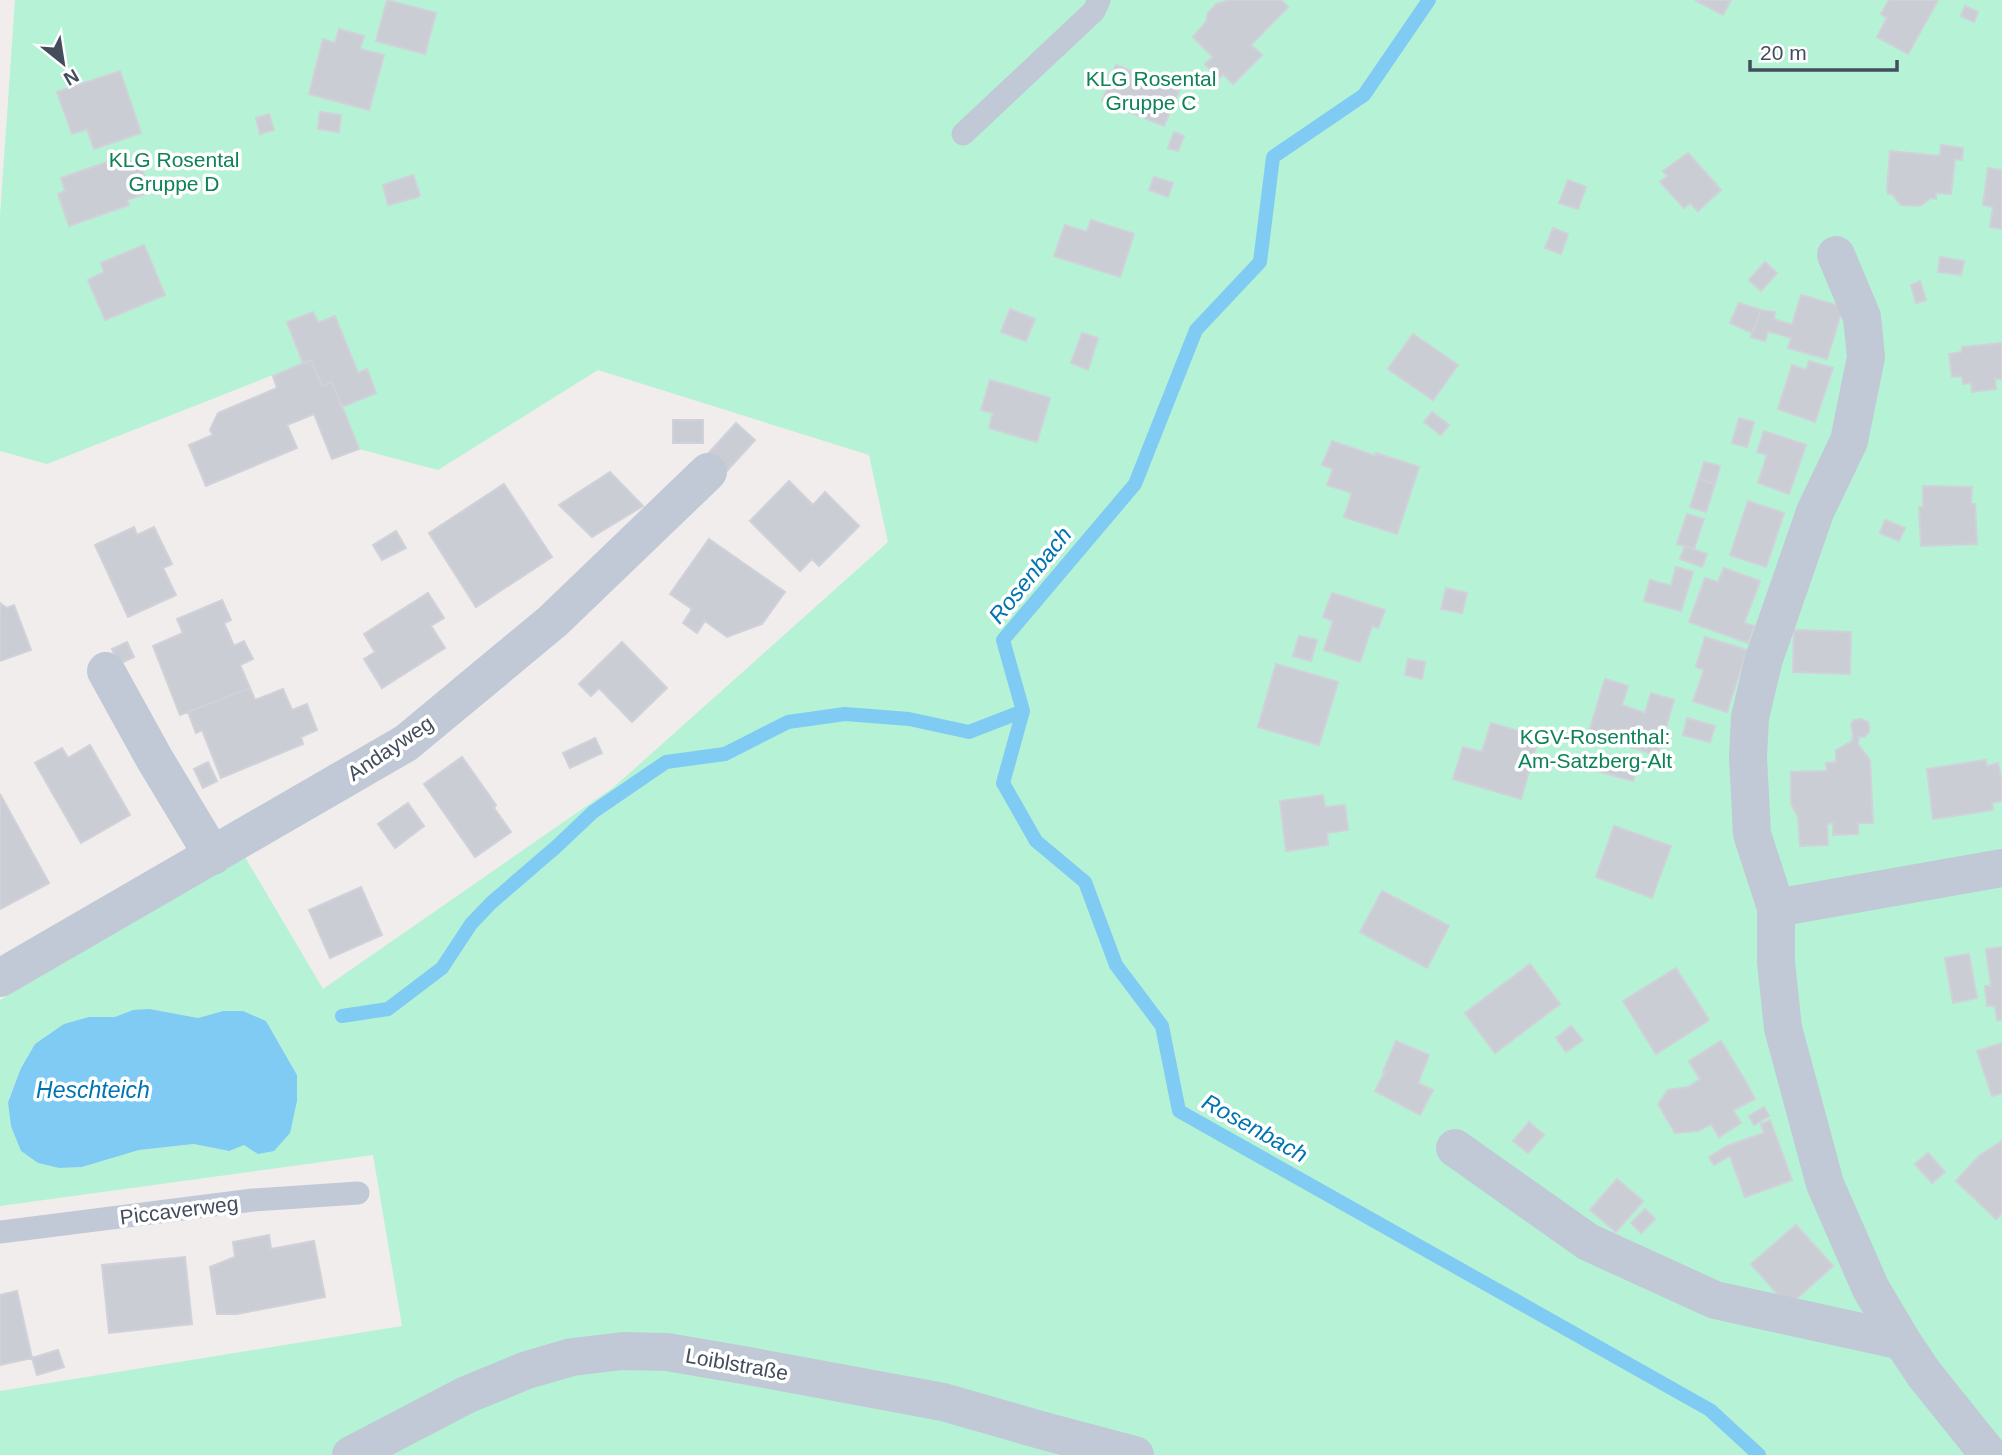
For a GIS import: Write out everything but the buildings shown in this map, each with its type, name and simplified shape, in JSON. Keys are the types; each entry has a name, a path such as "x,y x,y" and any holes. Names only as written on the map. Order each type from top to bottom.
{"street":[{"path":"1836,255 1862,317 1867,357 1849,441 1815,512 1763,659 1750,717 1748,757 1752,834 1776,908 1776,962 1783,1028 1825,1184 1871,1289 1902,1341 1924,1374 1989,1455"},
{"name":"Andayweg","path":"213,856 406,743 553,621 708,472"},
{"path":"0,978 213,856 106,671"},
{"path":"1776,908 2002,868"},
{"path":"1455,1148 1588,1242 1715,1300 1902,1341"},
{"name":"Loiblstraße","path":"351,1455 466,1395 527,1370 572,1357 623,1351 667,1352 943,1402 1135,1455"}],"lane":[{"path":"963,134 1094,12 1099,0"},
{"name":"Piccaverweg","path":"0,1232 253,1200 358,1193"}],"green space":[{"path":"15,0 2002,0 2002,1455 0,1455 0,1391 402,1326 373,1155 0,1206 0,1000 242,852 323,989 614,787 888,542 869,455 598,370 438,470 359,449 311,360 47,464 0,451 0,216","holes":["150,1009 198,1018 223,1011 266,1021 297,1075 228,1151 195,1144 139,1150 82,1167 59,1168 38,1163 21,1151 8,1101 21,1068 35,1044 89,1017 115,1017"]}],"water":[{"name":"Heschteich","path":"150,1009 198,1018 223,1011 243,1011 266,1021 297,1075 297,1101 290,1133 274,1151 258,1154 244,1145 229,1151 194,1144 139,1150 82,1167 59,1168 38,1163 21,1151 11,1126 8,1102 21,1068 35,1044 64,1024 89,1017 115,1017 133,1010"}],"waterway":[{"name":"Rosenbach","path":"1429,0 1364,95 1273,157 1260,262 1196,330 1135,484 1003,640 1023,711 1003,783 1036,841 1085,882 1116,965 1162,1026 1179,1111 1710,1410 1759,1455"},
{"path":"342,1016 388,1009 442,968 471,924 491,903 593,812 666,762 725,754 788,722 845,714 909,719 969,732 1023,711"}],"park label":[{"name":"KLG Rosental Gruppe C","path":"1151,90"},
{"name":"KLG Rosental Gruppe D","path":"174,171"},
{"name":"KGV-Rosenthal: Am-Satzberg-Alt","path":"1595,748"}]}
